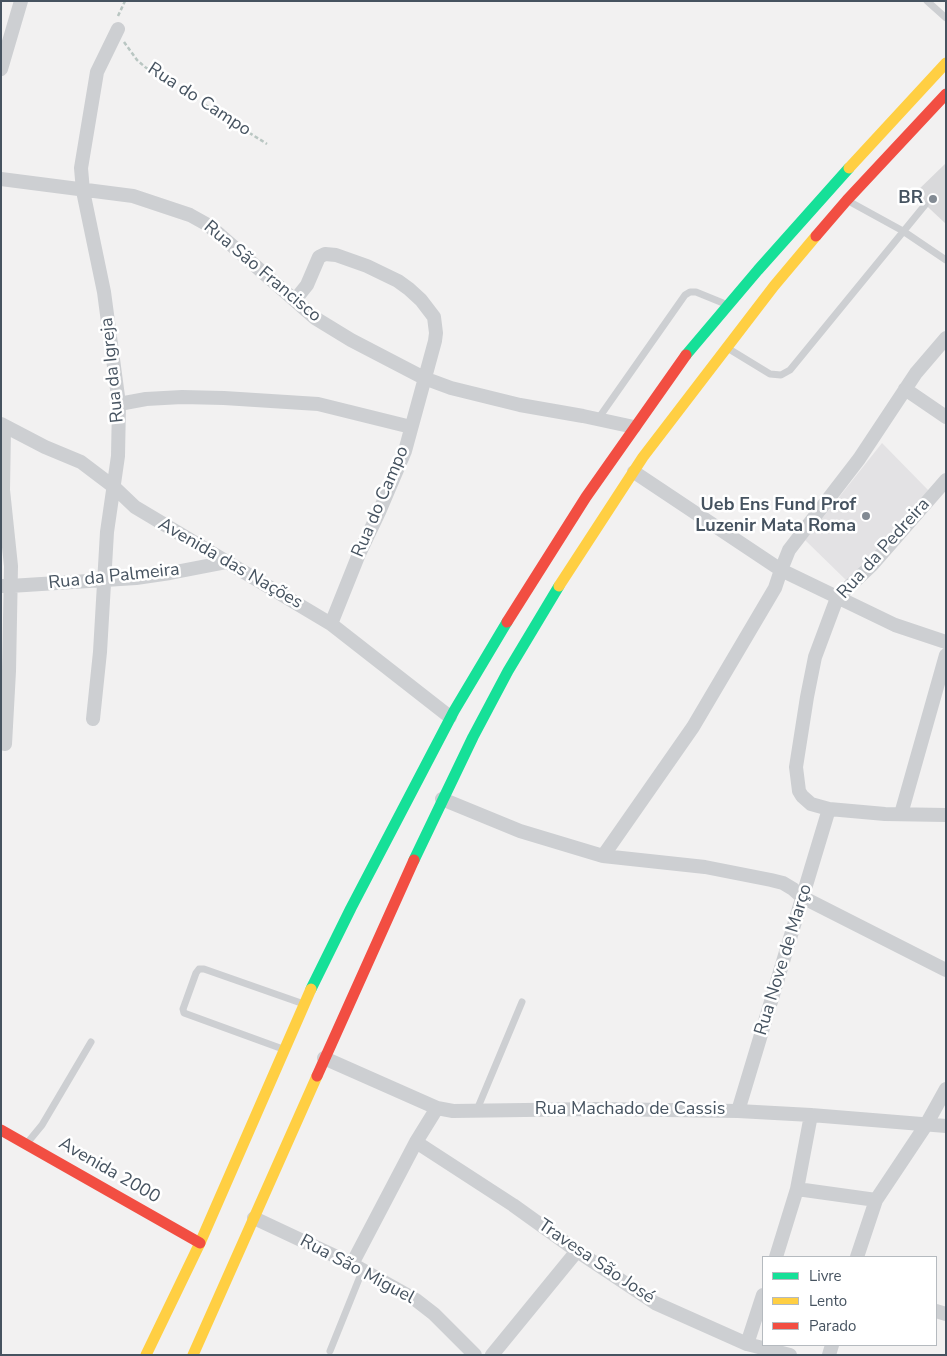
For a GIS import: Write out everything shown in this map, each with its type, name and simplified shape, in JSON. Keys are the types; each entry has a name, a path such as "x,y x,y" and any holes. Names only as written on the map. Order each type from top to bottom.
{"main road":[{"path":"146,1355 200,1243 304,1004 450,717 516,607 581,505 634,427 694,345 874,140 946,63"},
{"path":"193,1355 324,1058 442,800 504,679 554,593 634,472 726,347 774,286 847,200 946,94"},
{"name":"Avenida 2000","path":"1,1130 200,1243"}],"street":[{"path":"1,69 21,1"},
{"name":"Rua da Igreja","path":"93,719 100,652 107,532 118,456 120,404 104,292 83,191 81,168 97,72 118,29"},
{"name":"Rua São Francisco","path":"1,179 133,196 190,214 208,225 322,322 351,340 424,378"},
{"name":"Rua do Campo","path":"295,300 307,285 319,256 325,254 336,255 353,260 398,281 421,300 434,317 435,341 405,451 380,512 359,554 331,624"},
{"path":"603,856 693,727 771,595 789,550 859,459 905,389 946,338"},
{"path":"424,378 451,388 520,405 634,427"},
{"path":"905,389 946,417"},
{"path":"120,404 146,399 204,398 318,404 411,427"},
{"path":"3,425 2,490 12,566 6,586 9,671 5,744"},
{"name":"Avenida das Nações","path":"3,425 81,462 114,487 134,507 331,624 450,717"},
{"path":"634,472 781,570 895,625 946,642"},
{"name":"Rua da Pedreira","path":"829,809 811,804 802,796 798,786 796,767 815,657 837,598 872,565 946,480"},
{"name":"Rua da Palmeira","path":"6,586 105,581 170,574 227,562"},
{"path":"901,814 946,655"},
{"path":"442,800 520,831 603,856 706,867 771,880 793,889 802,897 946,970"},
{"path":"829,809 946,815"},
{"name":"Rua Nove de Março","path":"738,1111 829,809"},
{"name":"Rua Machado de Cassis","path":"324,1058 437,1108 453,1112 526,1109 738,1111 946,1126"},
{"path":"856,1256 876,1200 926,1125 946,1089"},
{"path":"358,1267 416,1142 437,1108"},
{"path":"776,1256 798,1189 811,1115"},
{"name":"Travesa São José","path":"416,1142 514,1204 577,1251 655,1303 747,1344 790,1355"},
{"path":"798,1189 876,1200"},
{"name":"Rua São Miguel","path":"254,1218 358,1267 416,1300 434,1314 475,1355"},
{"path":"492,1355 577,1251"},
{"path":"747,1344 762,1298"}],"lane":[{"path":"927,1 946,18"},
{"path":"847,200 903,230 946,260"},
{"path":"726,347 770,374 780,375 790,370 925,205"},
{"path":"598,419 685,295 690,292 696,292 728,305"},
{"path":"284,1049 184,1013 196,973 199,969 204,969 304,1004"},
{"path":"476,1112 522,1002"},
{"path":"26,1144 42,1125 90,1042"},
{"path":"330,1352 358,1267"}],"path":[{"path":"118,29 117,20 125,1"},
{"name":"Rua do Campo","path":"118,29 124,42 137,60 145,67 267,144"}],"shaded area":[{"name":"Ueb Ens Fund Prof Luzenir Mata Roma","path":"882,443 930,492 849,583 805,540"}],"building":[{"name":"BR","path":"946,163 946,224 914,194"}],"traffic: fast":[{"path":"686,355 758,270 849,168"},
{"path":"414,860 473,737 508,671 559,586"},
{"path":"311,989 454,711 507,622"}],"traffic: slow":[{"path":"849,168 946,63"},
{"path":"559,586 643,457 774,286 816,236"},
{"path":"146,1355 200,1243 311,989"},
{"path":"193,1355 317,1076"}],"traffic: jam":[{"path":"816,236 946,94"},
{"path":"507,622 586,497 686,355"},
{"path":"317,1076 414,860"},
{"path":"1,1130 200,1243"}],"place":[{"name":"BR","path":"933,199"},
{"name":"Ueb Ens Fund Prof Luzenir Mata Roma","path":"866,516"}]}
